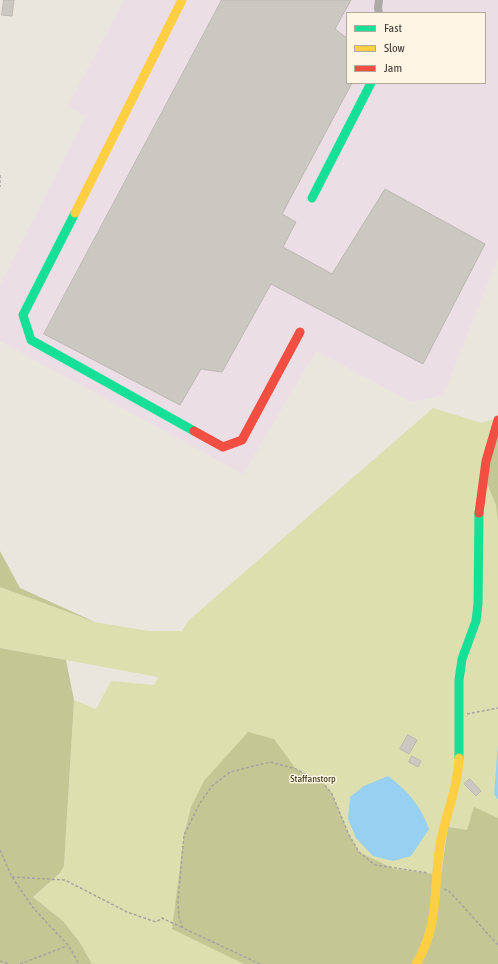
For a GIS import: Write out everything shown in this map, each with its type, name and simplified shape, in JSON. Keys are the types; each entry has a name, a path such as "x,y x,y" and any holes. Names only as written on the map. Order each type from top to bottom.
{"street":[{"path":"182,0 23,315 31,340 223,447 242,440 300,332"},
{"path":"379,0 379,12"},
{"path":"312,198 370,84"},
{"path":"416,964 427,946 431,935 440,845 458,775 458,701 461,665 477,614 480,583 478,534 482,480 491,441 498,420"}],"path":[{"path":"0,175 0,187"},
{"path":"459,715 498,708"},
{"path":"183,928 179,917 178,901 184,835 200,803 212,786 230,772 270,762 296,769 323,783 332,794 349,835 359,852 375,865 436,880 450,892 498,945"},
{"path":"0,850 12,877 34,909 68,945 79,964"},
{"path":"12,877 65,880 127,912 156,922 162,918 260,964"},
{"path":"20,964 68,945"},
{"path":"0,961 10,964"}],"shaded area":[{"path":"124,0 498,0 498,258 443,395 412,402 316,351 243,474 0,341 0,285 86,116 68,106"}],"green space":[{"name":"Staffanstorp","path":"433,408 482,423 498,417 498,964 92,964 79,941 63,921 33,897 60,873 64,866 74,700 96,709 111,681 154,685 158,677 0,648 0,587 95,622 149,631 182,631 188,621"},
{"path":"498,424 498,521 496,505 484,476"},
{"path":"0,551 20,588 95,622 0,587"},
{"path":"0,648 66,660 74,700 64,866 60,873 33,897 63,921 79,941 92,964 0,964"},
{"path":"248,732 274,739 296,769 323,783 332,794 349,835 359,852 394,869 441,875 448,827 467,830 474,807 498,818 498,964 244,964 172,929 184,835 191,807 204,781"}],"water":[{"path":"498,744 498,800 494,794"},
{"path":"388,776 413,799 422,813 429,829 411,856 393,861 373,856 356,838 348,819 350,797 364,786"}],"building":[{"path":"4,0 14,0 12,16 2,15"},
{"path":"222,0 351,0 335,29 346,37 346,84 351,84 282,214 296,222 283,247 332,274 385,189 485,244 423,364 271,284 222,372 201,369 180,405 44,334"},
{"path":"408,735 417,740 409,754 400,749"},
{"path":"412,756 421,761 418,767 409,762"},
{"path":"470,779 481,791 476,796 464,784"}],"traffic: fast":[{"path":"312,198 370,84"},
{"path":"75,213 23,315 31,340 194,431"},
{"path":"459,758 459,680 462,659 476,621 478,604 479,513"}],"traffic: slow":[{"path":"75,213 182,0"},
{"path":"416,964 424,949 432,921 440,845 454,791 459,758"}],"traffic: jam":[{"path":"194,431 223,447 242,440 300,332"},
{"path":"479,513 486,461 498,420"}]}
